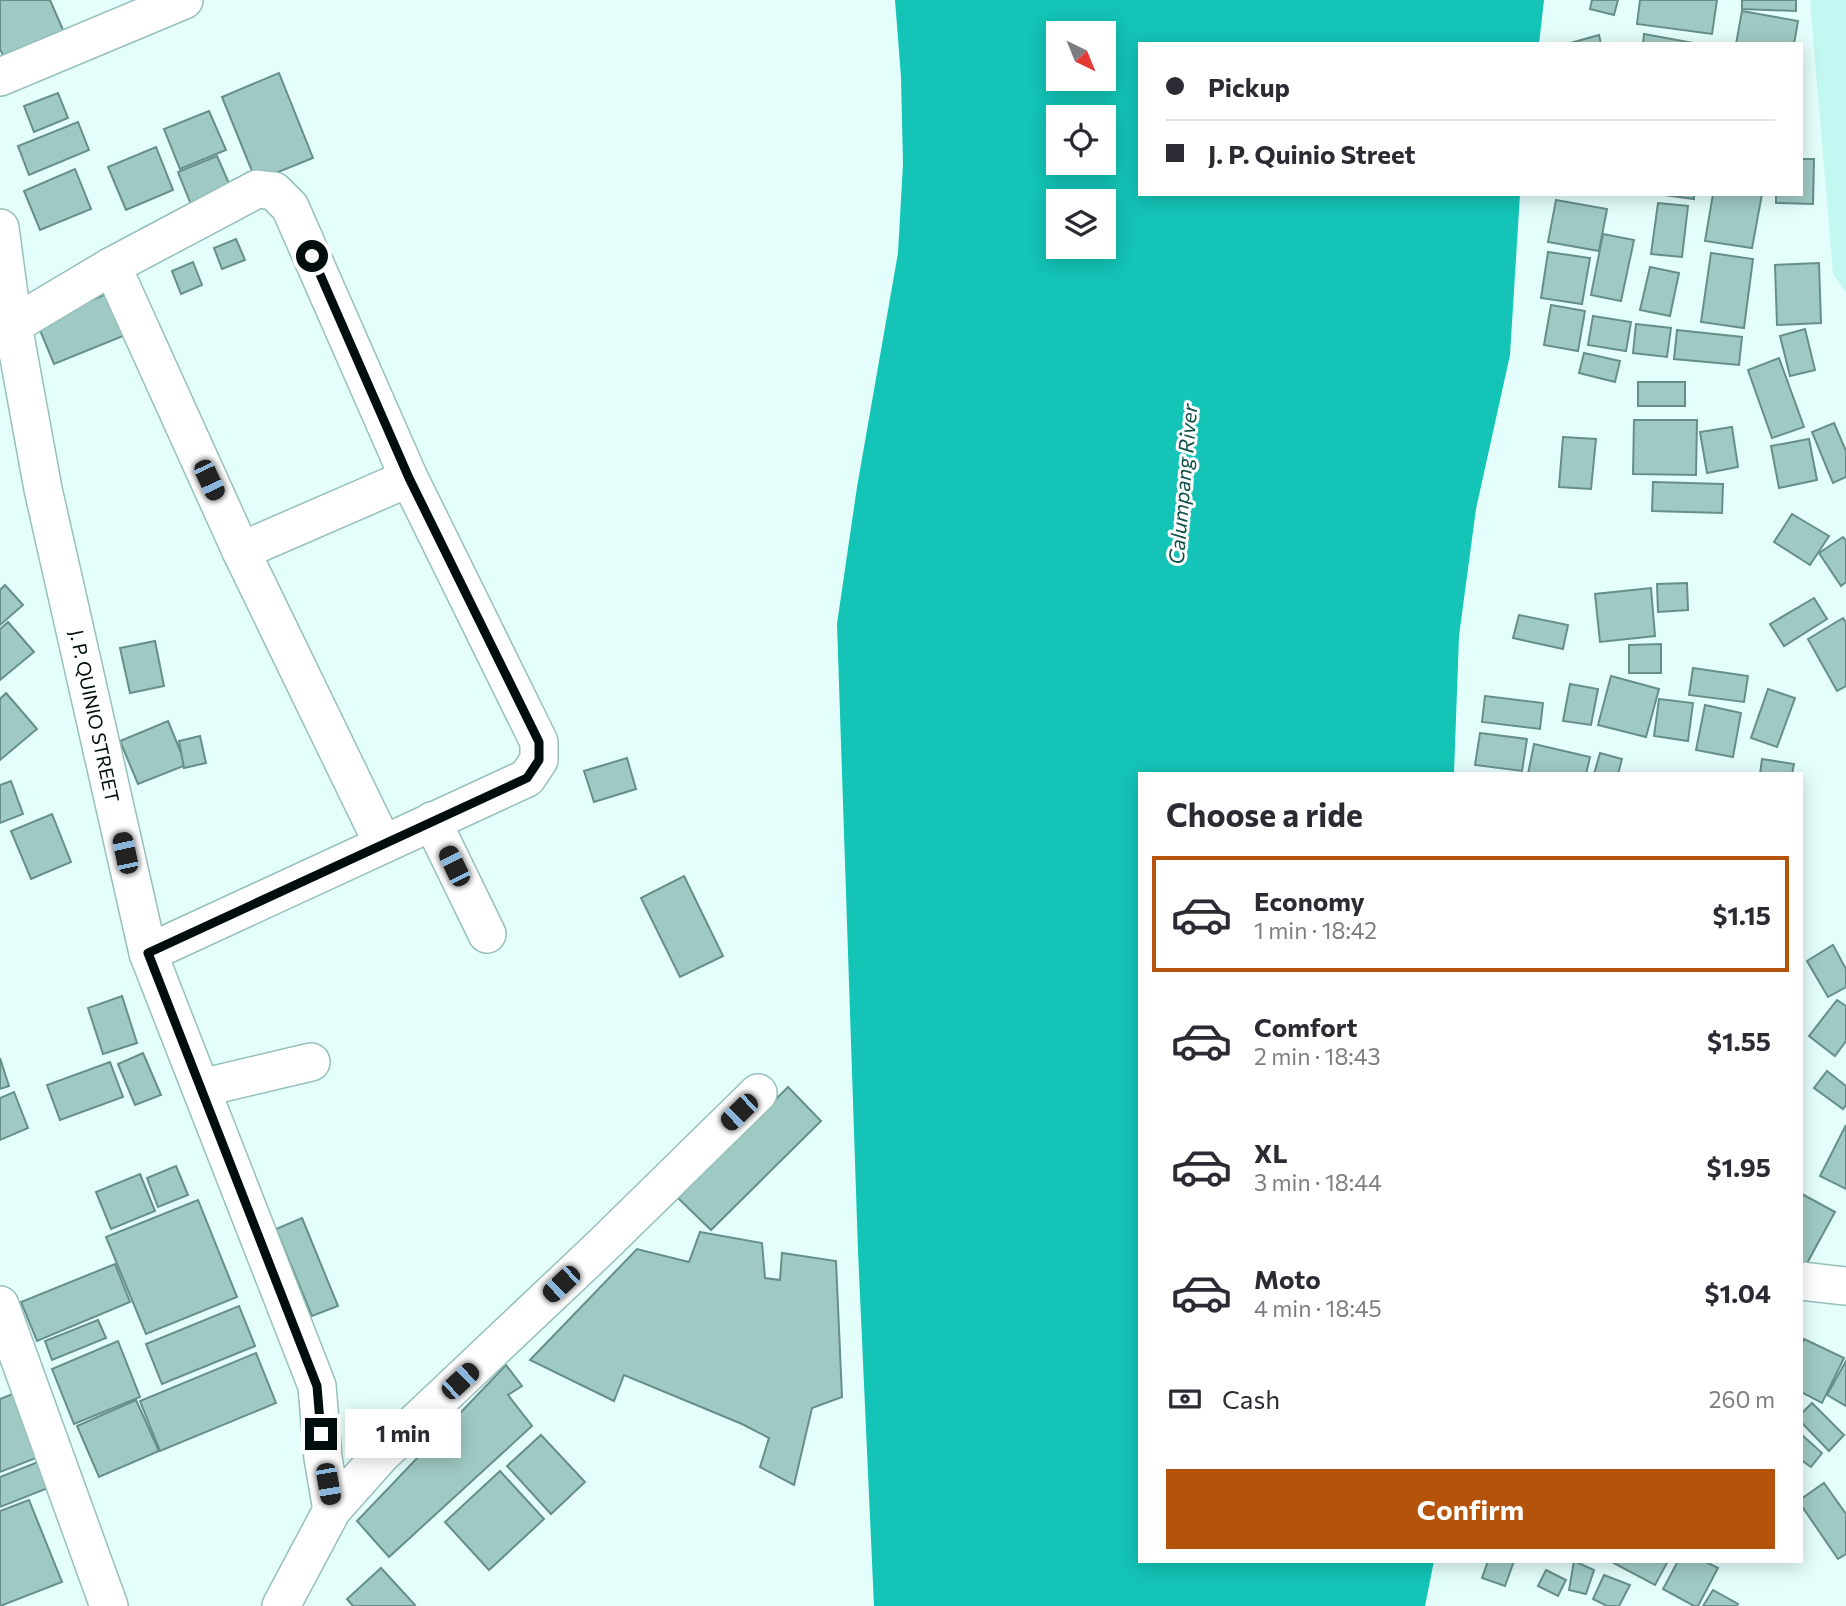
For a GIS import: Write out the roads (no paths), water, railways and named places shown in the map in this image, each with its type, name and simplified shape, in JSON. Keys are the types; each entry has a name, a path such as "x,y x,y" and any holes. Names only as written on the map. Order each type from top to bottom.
{"street":[{"path":"0,77 184,0"},
{"path":"13,325 112,266 257,189 274,191 290,207 409,478 539,742 539,760 527,778 148,953"},
{"name":"J. P. QUINIO STREET","path":"2,249 43,489 148,953 317,1386 323,1458 332,1510"},
{"path":"112,266 241,551 383,844"},
{"path":"241,551 409,478"},
{"path":"432,821 487,934"},
{"path":"201,1088 312,1062"},
{"path":"281,1606 332,1510 382,1454 602,1246 758,1093"},
{"path":"1803,1281 1846,1286"},
{"path":"0,1305 109,1606"}],"water":[{"name":"Calumpang River","path":"895,0 1544,0 1539,42 1138,42 1138,196 1520,196 1510,355 1476,509 1459,636 1454,772 1138,772 1138,1563 1434,1563 1425,1606 874,1606 858,1251 837,624 857,487 898,253 903,164 901,77"}]}
